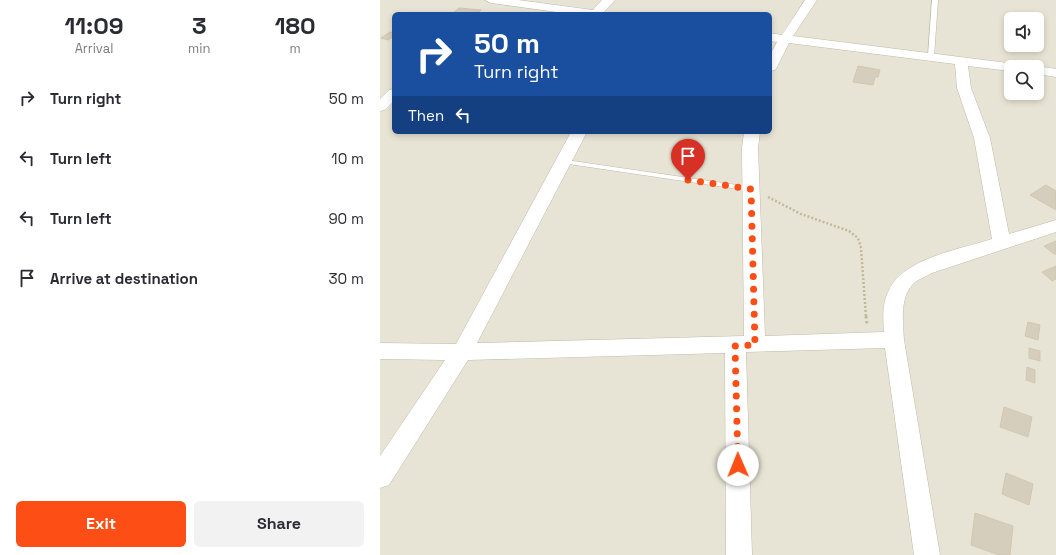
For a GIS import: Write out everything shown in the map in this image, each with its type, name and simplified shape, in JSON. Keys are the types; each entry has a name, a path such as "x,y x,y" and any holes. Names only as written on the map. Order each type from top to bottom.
{"street":[{"path":"598,12 609,0"},
{"path":"772,63 785,39 811,0"},
{"path":"491,3 577,12"},
{"path":"772,37 1004,66"},
{"path":"961,61 964,88 982,138 1002,243"},
{"path":"1044,71 1056,73"},
{"path":"380,107 392,95"},
{"path":"380,477 462,352 562,161 578,134"},
{"path":"739,555 752,134"},
{"path":"927,555 894,340 893,310 898,291 908,278 925,268 955,257 1056,226"},
{"path":"380,351 462,352 894,340"}],"lane":[{"path":"931,57 935,0"},
{"path":"562,161 751,189"}],"path":[{"path":"751,189 801,214 849,231 858,238 861,248 868,341"}],"shaded area":[{"path":"380,0 1056,0 1056,555 380,555"}],"building":[{"path":"459,8 481,10 479,12 454,12"},
{"path":"390,32 392,32 392,37 388,40 381,38"},
{"path":"858,66 880,70 878,77 875,77 873,85 853,82"},
{"path":"1046,185 1056,191 1056,210 1030,195"},
{"path":"1056,241 1056,254 1054,254 1044,246"},
{"path":"1056,266 1056,279 1052,281 1042,272"},
{"path":"1028,322 1040,325 1038,340 1025,336"},
{"path":"1029,348 1040,351 1040,361 1029,358"},
{"path":"1027,367 1035,370 1035,383 1026,380"},
{"path":"1004,407 1032,417 1028,437 1000,427"},
{"path":"1006,473 1033,484 1029,505 1002,494"},
{"path":"975,513 1013,526 1010,555 999,555 971,545"}],"route":[{"path":"688,180 751,189 755,345 735,346 738,465"}]}
